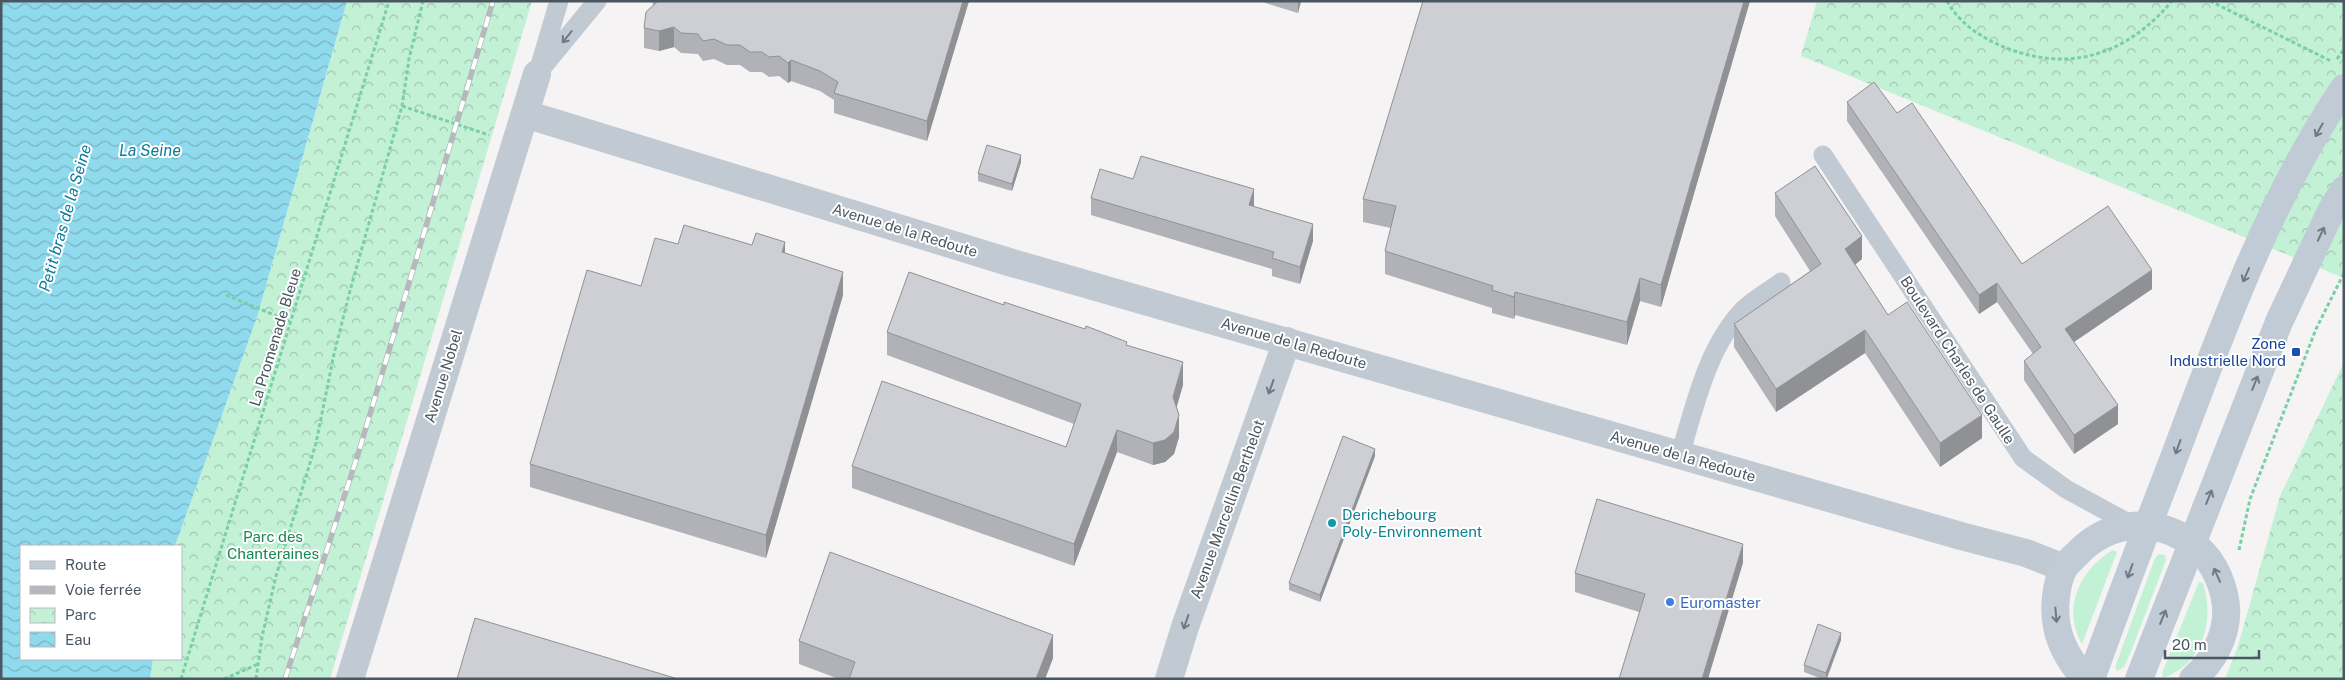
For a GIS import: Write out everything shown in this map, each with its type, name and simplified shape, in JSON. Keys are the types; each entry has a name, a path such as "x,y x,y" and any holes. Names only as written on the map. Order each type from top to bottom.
{"main road":[{"path":"2091,679 2139,525 2244,279 2286,189 2344,88"},
{"path":"2139,679 2191,542 2280,322 2331,211 2344,190"},
{"name":"Boulevard Charles de Gaulle","path":"2086,679 2074,666 2060,641 2054,612 2058,585 2064,568 2087,544 2108,531 2139,525 2174,532 2191,542 2205,555 2216,570 2226,601 2224,633 2217,650 2194,679"}],"street":[{"name":"Avenue Nobel","path":"350,679 538,74"},
{"name":"Avenue de la Redoute","path":"525,114 1009,262 1961,536 2026,553 2064,568"},
{"name":"Avenue Marcellin Berthelot","path":"1169,679 1185,627 1287,341"}],"lane":[{"path":"538,74 559,1"},
{"path":"538,74 597,1"},
{"name":"Boulevard Charles de Gaulle","path":"1823,155 2023,458 2066,489 2139,525"},
{"path":"1680,455 1706,371 1730,325 1746,308 1781,282"}],"path":[{"name":"La Promenade Bleue","path":"181,679 389,1"},
{"path":"256,679 276,576 316,443 334,354 351,287 402,106 409,60 423,1"},
{"path":"1947,1 1953,13 1977,34 2012,51 2033,57 2054,58 2103,52 2127,42 2145,30 2172,1"},
{"path":"2210,1 2335,63"},
{"path":"402,106 515,144"},
{"path":"2222,588 2239,553 2250,499 2255,486 2316,329 2344,273"},
{"path":"226,295 291,322"},
{"path":"224,679 258,663"}],"green space":[{"name":"Parc des Chanteraines","path":"347,1 532,1 330,679 150,679 153,660 182,660 182,545 175,545 257,317"},
{"path":"1817,1 2344,1 2344,278 1801,56"},
{"path":"2344,362 2344,679 2225,679 2238,646 2280,496"},
{"path":"2113,550 2117,552 2082,644 2076,631 2073,617 2077,591 2091,568"},
{"path":"2159,554 2165,555 2166,560 2130,654 2124,667 2117,671 2115,667 2155,558"},
{"path":"2199,582 2203,583 2207,606 2207,618 2202,642 2189,661 2174,673 2163,677 2162,673"}],"water":[{"name":"La Seine","path":"1,1 347,1 257,317 175,545 20,545 20,660 153,660 150,679 1,679"}],"building":[{"path":"658,1 963,1 927,121 834,93 838,82 820,71 791,60 788,63 779,56 769,57 762,52 750,52 740,45 727,45 714,39 703,41 698,34 681,33 674,27 659,31 644,28 646,12"},
{"path":"1423,1 1744,1 1661,285 1640,278 1627,322 1515,292 1514,297 1492,290 1493,286 1385,251 1396,206 1363,199"},
{"path":"1874,82 1897,113 1912,103 2022,264 2108,206 2152,270 2065,329 2118,405 2074,435 2024,361 2041,347 1997,283 1979,295 1847,102"},
{"path":"987,145 1021,155 1012,184 978,173"},
{"path":"1141,156 1254,189 1249,205 1313,224 1300,267 1272,258 1274,252 1091,198 1100,169 1133,179"},
{"path":"1815,166 1862,236 1845,249 1888,315 1907,302 1982,415 1940,443 1865,330 1776,389 1734,324 1821,264 1775,193"},
{"path":"684,225 752,245 756,233 785,242 782,252 843,272 766,535 530,464 587,270 641,286 655,238 678,244"},
{"path":"909,272 1004,305 1004,302 1085,329 1086,326 1127,342 1126,345 1183,362 1173,397 1179,415 1174,432 1165,440 1153,443 1117,430 1074,544 852,466 882,381 1066,447 1081,404 887,332"},
{"name":"Derichebourg Poly-Environnement","path":"1343,436 1375,449 1320,595 1289,583"},
{"name":"Euromaster","path":"1597,499 1743,544 1702,679 1619,679 1645,594 1575,573"},
{"path":"830,552 1053,635 1036,679 849,679 855,662 799,641"},
{"path":"475,618 678,679 457,679"},
{"path":"1818,624 1841,633 1826,673 1804,665"}],"railway":[{"path":"285,679 359,451 493,1"}],"place":[{"name":"Zone Industrielle Nord","path":"2296,352"},
{"name":"Derichebourg Poly-Environnement","path":"1332,523"},
{"name":"Euromaster","path":"1670,602"}],"water label":[{"name":"Petit bras de la Seine","path":"65,218"}]}
